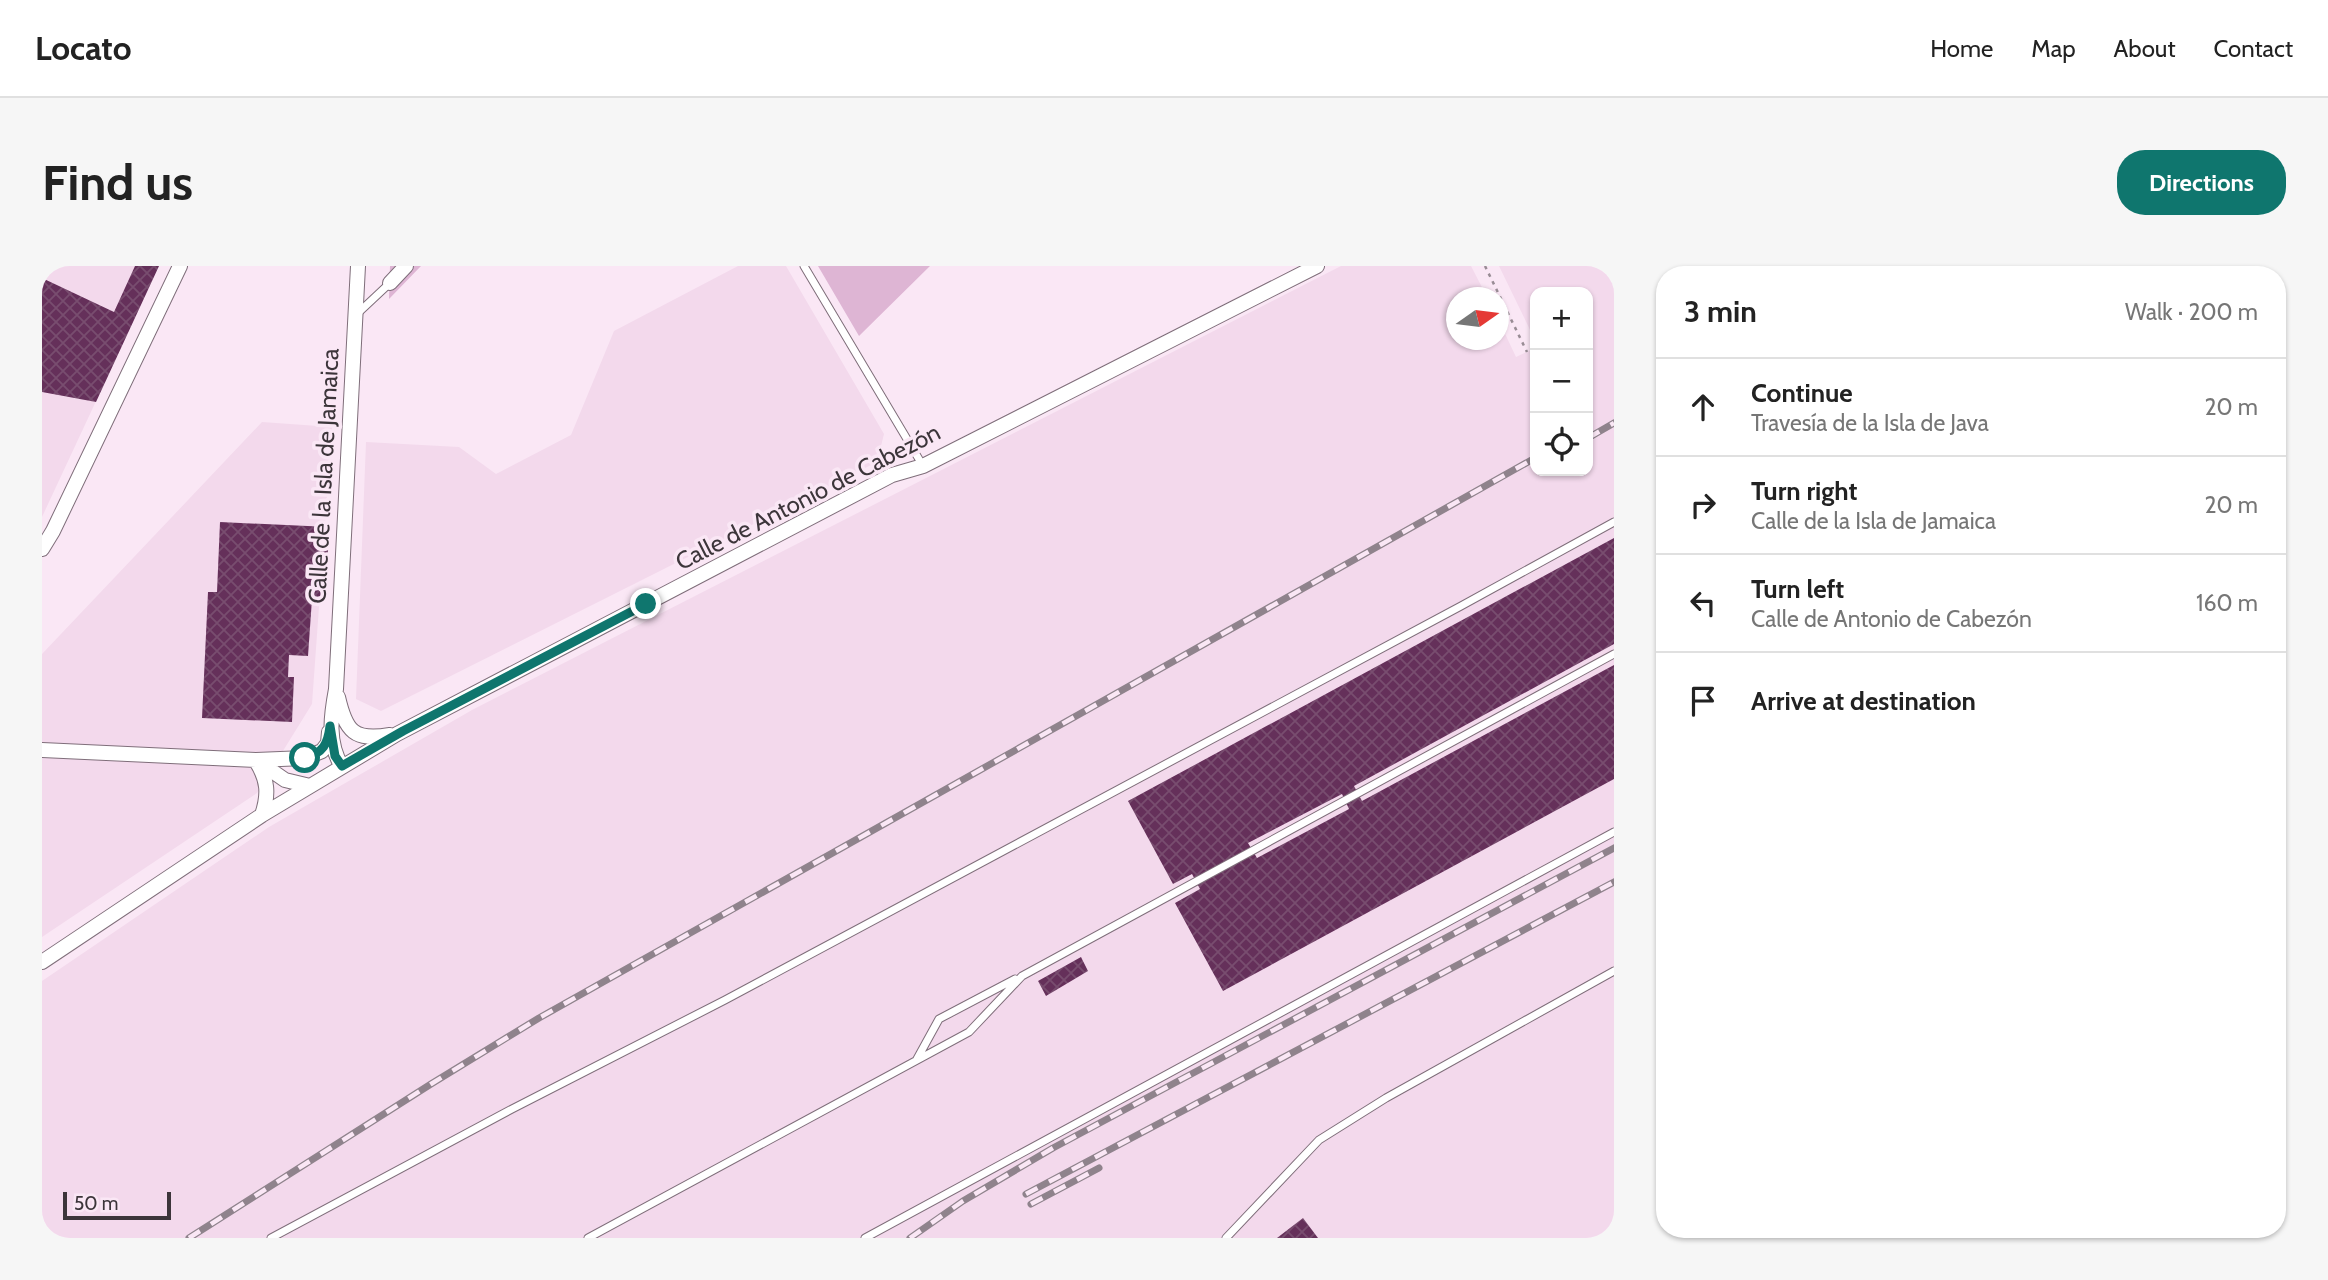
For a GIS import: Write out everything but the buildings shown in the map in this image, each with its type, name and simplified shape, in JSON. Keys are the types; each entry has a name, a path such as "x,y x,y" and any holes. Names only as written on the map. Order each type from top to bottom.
{"street":[{"path":"42,549 180,266"},
{"name":"Calle de la Isla de Jamaica","path":"342,766 335,756 330,726 335,689 358,266"},
{"path":"390,283 406,266"},
{"name":"Calle de Antonio de Cabezón","path":"42,962 262,815 397,734 892,475 923,466 1317,266"},
{"name":"Calle de la Isla de Jamaica","path":"335,689 341,713 354,733 373,738 397,734"},
{"path":"42,750 256,760 313,756 322,751 328,743 330,726"},
{"path":"256,760 285,780 310,786"},
{"path":"256,760 267,786 268,798 262,815"}],"lane":[{"path":"804,266 923,466"},
{"path":"355,316 390,283"},
{"path":"271,1238 512,1109 724,1000 1614,522"},
{"path":"916,1061 939,1019 1614,654"},
{"path":"864,1238 1614,832"},
{"path":"1226,1238 1319,1140 1386,1098 1614,971"},
{"path":"588,1238 970,1032 1022,976"}],"path":[{"path":"1485,266 1527,352"}],"shaded area":[{"path":"42,266 159,266 42,517"},
{"path":"390,266 421,266 389,299"},
{"path":"738,266 786,266 884,434 877,462 381,711 356,699 366,442 459,447 496,474 571,435 614,331"},
{"path":"818,266 930,266 859,336"},
{"path":"1341,266 1471,266 1482,287 1446,287 1446,350 1509,350 1509,342 1516,357 1530,350 1530,476 1593,476 1593,287 1530,287 1530,330 1499,266 1614,266 1614,1238 42,1238 42,981 269,827 472,710"},
{"path":"262,422 332,427 312,704 257,793 42,937 42,654"}],"railway":[{"path":"1593,435 1614,423"},
{"path":"189,1238 539,1018 1530,461"},
{"path":"910,1238 963,1201 1053,1148 1614,848"},
{"path":"1026,1194 1614,882"},
{"path":"1031,1204 1099,1168"}],"route":[{"path":"305,758 322,751 328,743 330,726 335,756 342,766 403,731 646,604"}]}
